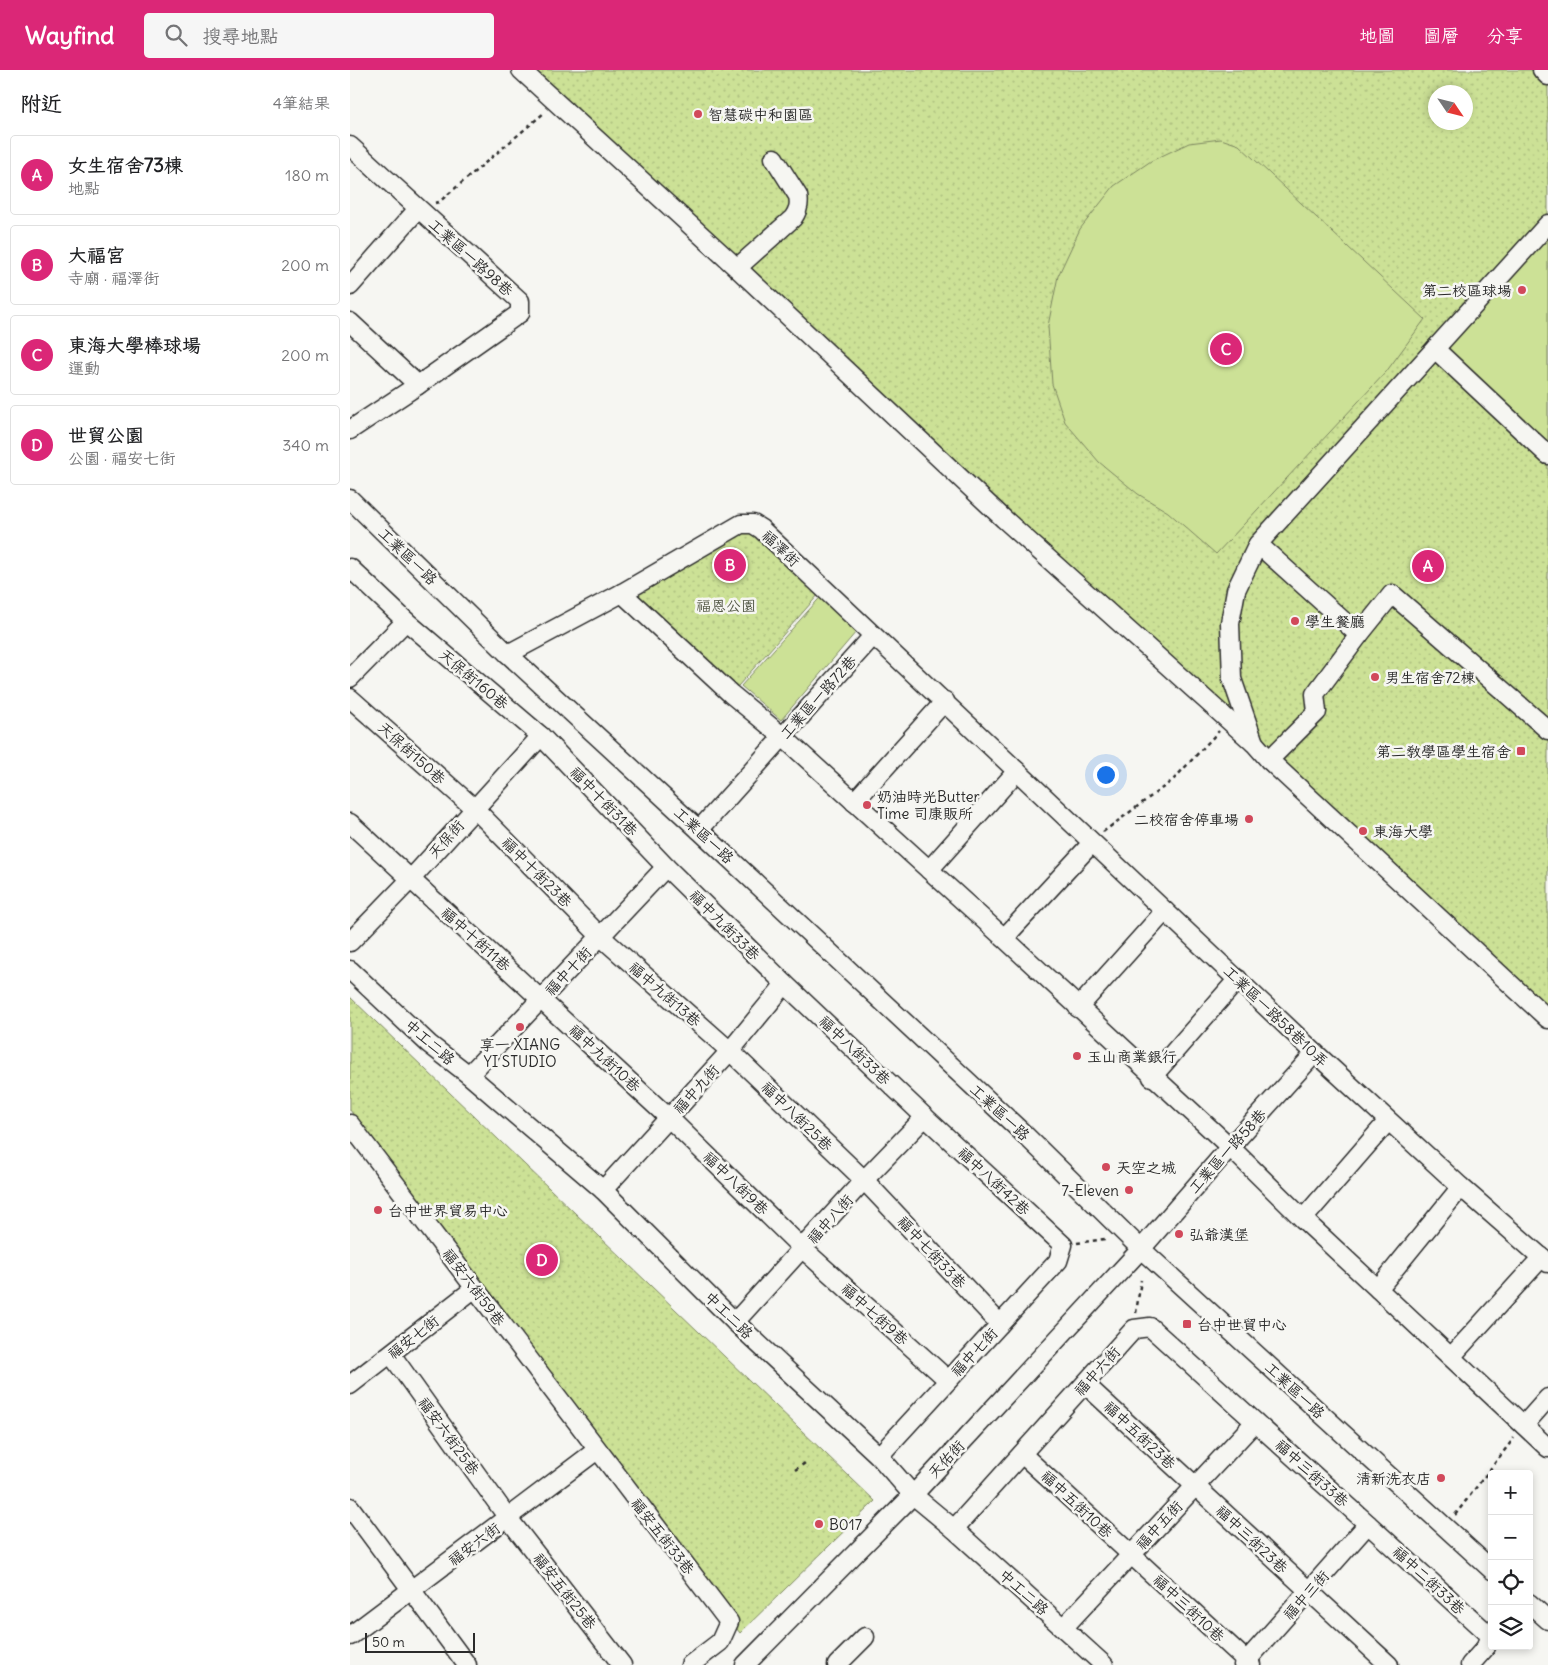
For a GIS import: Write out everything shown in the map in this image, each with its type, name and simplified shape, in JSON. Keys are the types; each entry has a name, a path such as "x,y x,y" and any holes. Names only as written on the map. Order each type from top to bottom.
{"street":[{"path":"521,70 737,268 1004,519 1255,744 1269,760 1548,1019"},
{"path":"1542,70 1548,76"},
{"name":"工業區一路98巷","path":"350,146 520,301 520,313 350,430"},
{"path":"737,268 793,218 797,212 798,196 774,158"},
{"path":"350,286 418,209"},
{"path":"1255,744 1232,679 1230,623 1236,590 1258,544 1548,224"},
{"path":"350,322 418,385"},
{"path":"1435,349 1548,455"},
{"name":"工業區一路","path":"350,499 508,654 1023,1133 1141,1249 1488,1566"},
{"name":"福澤街","path":"622,593 741,524 754,524 873,636"},
{"path":"1258,544 1359,635"},
{"name":"天保街160巷","path":"350,568 406,622 541,736"},
{"path":"508,654 622,593 1004,938 1152,1077 1230,1147 1303,1219 1548,1448"},
{"path":"1269,760 1317,712 1315,694 1392,594 1548,730"},
{"path":"350,678 406,622"},
{"path":"854,802 944,701 873,636"},
{"name":"工業區一路72巷","path":"698,830 873,636"},
{"name":"天保街150巷","path":"350,698 474,808"},
{"name":"工業區一路58巷10弄","path":"944,701 1388,1121 1545,1260"},
{"name":"天保街","path":"350,942 410,880 541,736"},
{"name":"福中十街31巷","path":"541,736 666,866"},
{"path":"929,870 1017,771"},
{"name":"福中十街23巷","path":"474,808 600,936"},
{"name":"福中十街11巷","path":"350,823 541,999"},
{"path":"1004,938 1092,843"},
{"name":"福中十街","path":"469,1075 666,866"},
{"name":"福中九街33巷","path":"666,866 785,984"},
{"path":"1078,1008 1165,911"},
{"name":"福中九街13巷","path":"600,936 730,1051"},
{"name":"中工二路","path":"350,970 429,1044 469,1075 603,1190 735,1322 878,1456 913,1494 1104,1665"},
{"path":"1152,1077 1238,979"},
{"name":"福中九街","path":"603,1190 730,1051 785,984"},
{"name":"福中八街33巷","path":"785,984 925,1117"},
{"name":"福中九街10巷","path":"541,999 669,1118"},
{"name":"福中八街25巷","path":"730,1051 864,1180"},
{"name":"工業區一路58巷","path":"1141,1249 1315,1053"},
{"name":"福中八街","path":"735,1322 864,1180 925,1117"},
{"name":"福中八街42巷","path":"925,1117 1063,1245"},
{"name":"福中八街9巷","path":"669,1118 803,1249"},
{"path":"1303,1219 1388,1121"},
{"name":"福安六街59巷","path":"350,1124 597,1450"},
{"name":"福中七街33巷","path":"864,1180 1000,1324"},
{"path":"1378,1289 1461,1187"},
{"name":"福中七街","path":"878,1456 1058,1261 1063,1245"},
{"name":"福中七街9巷","path":"803,1249 948,1380"},
{"name":"天佑街","path":"745,1665 913,1494 1141,1249"},
{"path":"1451,1357 1545,1260"},
{"name":"福安七街","path":"350,1385 475,1288"},
{"path":"1142,1328 1255,1422"},
{"name":"福中六街","path":"954,1529 1085,1384 1142,1328"},
{"name":"福安六街25巷","path":"391,1354 508,1518"},
{"name":"福中五街23巷","path":"1085,1384 1195,1486"},
{"path":"1524,1425 1548,1398"},
{"name":"福中五街","path":"1063,1628 1255,1422"},
{"name":"福中三街33巷","path":"1255,1422 1368,1524"},
{"name":"福安六街","path":"350,1636 597,1450"},
{"name":"福安五街33巷","path":"597,1450 729,1622 720,1642 690,1665"},
{"name":"福中五街10巷","path":"1022,1454 1131,1555"},
{"name":"福中三街23巷","path":"1195,1486 1389,1665"},
{"path":"350,1507 467,1665"},
{"name":"福安五街25巷","path":"508,1518 622,1665"},
{"name":"福中三街","path":"1247,1664 1368,1524"},
{"name":"福中二街33巷","path":"1368,1524 1489,1635 1486,1647 1470,1665"},
{"name":"福中三街10巷","path":"1131,1555 1247,1664"},
{"path":"1531,1605 1548,1620"},
{"path":"837,1665 865,1638"}],"path":[{"path":"418,209 439,202 557,103"},
{"path":"1092,843 1106,829 1173,780 1229,722"},
{"path":"1063,1245 1105,1239"},
{"path":"1141,1280 1142,1328"},
{"path":"1445,1528 1524,1425"},
{"path":"796,1470 805,1462"}],"green space":[{"name":"東海大學","path":"527,70 1548,70 1548,1019"},
{"path":"1221,139 1239,145 1425,319 1386,372 1216,554 1168,512 1138,494 1099,462 1065,422 1052,384 1048,326 1058,276 1080,229 1114,186 1151,161 1189,143"},
{"name":"第二校區球場","path":"1548,235 1548,441 1445,346"},
{"name":"福恩公園","path":"741,524 826,586 731,694 622,593"},
{"path":"825,592 862,625 781,720 741,686"},
{"path":"350,997 875,1501 740,1633 570,1409 350,1110"}],"place":[{"name":"智慧碳中和園區","path":"698,114"},
{"name":"第二校區球場","path":"1522,290"},
{"name":"東海大學棒球場","path":"1226,349"},
{"name":"大福宮","path":"730,565"},
{"name":"女生宿舍73棟","path":"1428,566"},
{"name":"學生餐廳","path":"1295,621"},
{"name":"男生宿舍72棟","path":"1375,677"},
{"name":"第二教學區學生宿舍","path":"1521,751"},
{"name":"奶油時光Butter Time 司康販所","path":"867,805"},
{"name":"二校宿舍停車場","path":"1249,819"},
{"name":"東海大學","path":"1363,831"},
{"name":"享一 XIANG YI STUDIO","path":"520,1027"},
{"name":"玉山商業銀行","path":"1077,1056"},
{"name":"天空之城","path":"1106,1167"},
{"name":"7-Eleven","path":"1129,1190"},
{"name":"台中世界貿易中心","path":"378,1210"},
{"name":"弘爺漢堡","path":"1179,1234"},
{"name":"世貿公園","path":"542,1260"},
{"name":"台中世貿中心","path":"1187,1324"},
{"name":"清新洗衣店","path":"1441,1478"},
{"name":"B017","path":"819,1524"}]}
